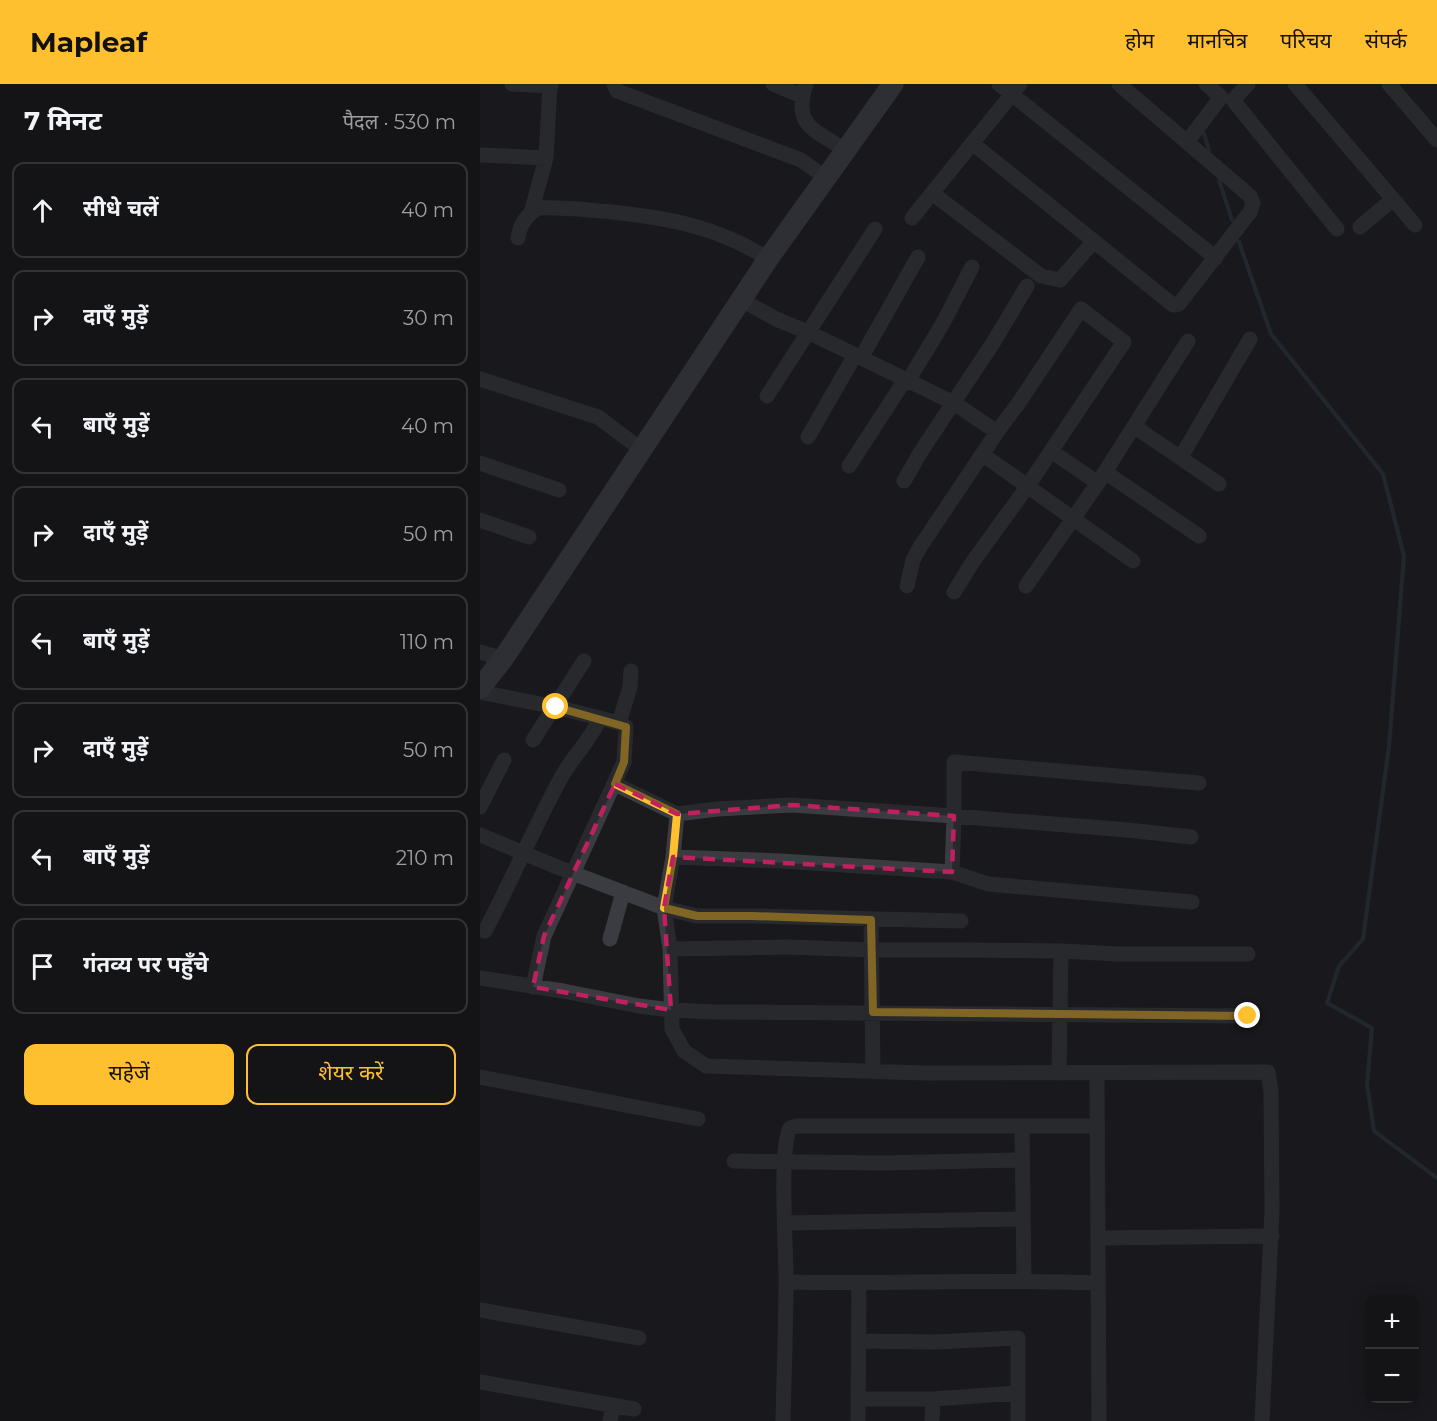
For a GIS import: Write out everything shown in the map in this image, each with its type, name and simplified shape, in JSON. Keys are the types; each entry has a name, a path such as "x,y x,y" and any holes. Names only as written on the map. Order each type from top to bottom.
{"street":[{"path":"512,84 550,85 546,158 531,213"},
{"path":"614,84 616,91 801,160 826,178"},
{"path":"773,84 804,90 800,109 801,117 807,124 846,151"},
{"path":"533,987 544,936 624,762 626,727 600,718 480,690 768,259 893,84"},
{"path":"999,84 1016,89 1216,258"},
{"path":"972,142 1173,304 1179,304 1250,212 1253,203 1250,196 1119,84"},
{"path":"1187,142 1221,97 1206,84"},
{"path":"1248,84 1233,100 1337,230"},
{"path":"1295,84 1415,225"},
{"path":"1389,84 1437,140"},
{"path":"912,218 1016,89"},
{"path":"480,155 546,158"},
{"path":"932,193 1041,276 1050,279 1060,280 1094,241"},
{"path":"1360,227 1393,199"},
{"path":"518,238 519,228 531,213 538,208 555,207 673,220 749,247 768,259"},
{"path":"767,396 810,333 875,229"},
{"path":"808,437 918,257"},
{"path":"849,466 901,386 908,381 943,323 972,267"},
{"path":"904,481 1027,286"},
{"path":"742,300 776,319 810,333 954,403 997,432"},
{"path":"907,586 913,560 920,548 1081,309 1124,342 1027,488 974,560 954,592"},
{"path":"1181,457 1250,339"},
{"path":"1026,586 1102,478 1188,341"},
{"path":"480,380 598,417 642,450"},
{"path":"1135,427 1219,484"},
{"path":"1052,451 1102,478 1198,536"},
{"path":"982,454 1133,561"},
{"path":"480,464 559,490"},
{"path":"480,520 529,537"},
{"path":"480,652 503,658"},
{"path":"533,740 584,661"},
{"path":"619,723 630,687 631,672"},
{"path":"485,931 563,773 588,740 600,718"},
{"path":"480,807 504,760"},
{"path":"952,872 954,762 1199,783"},
{"path":"615,784 677,814 717,809 792,805 954,816 1191,837"},
{"path":"677,814 673,857 664,908 670,949 672,1029 684,1051 706,1066 1059,1073 1268,1072 1272,1142 1272,1236 1262,1421"},
{"path":"480,835 573,874 664,908 697,916 961,921"},
{"path":"673,857 952,872 988,884 1192,902"},
{"path":"610,939 623,892"},
{"path":"871,920 873,1071"},
{"path":"670,949 788,947 1119,954 1248,954"},
{"path":"1059,1073 1061,951"},
{"path":"480,978 671,1010 1248,1016"},
{"path":"1097,1073 1099,1421"},
{"path":"480,1077 698,1119"},
{"path":"783,1421 786,1282 785,1162 786,1135 790,1128 798,1126 1098,1126"},
{"path":"1022,1126 1024,1280"},
{"path":"734,1161 884,1163 1022,1160"},
{"path":"785,1223 1023,1219"},
{"path":"1098,1238 1272,1236"},
{"path":"786,1282 859,1284 1024,1280 1098,1283"},
{"path":"858,1421 859,1284"},
{"path":"480,1310 639,1338"},
{"path":"859,1341 934,1342 1018,1338 1018,1421"},
{"path":"480,1382 612,1413 634,1410"},
{"path":"858,1399 933,1399 1018,1393"},
{"path":"932,1421 933,1399"}],"highlighted area":[{"path":"615,784 677,814 792,805 954,816 952,872 673,857 664,908 671,1010 533,987 544,936"}],"waterway":[{"path":"1204,134 1209,150"},
{"path":"1219,180 1232,220"},
{"path":"1239,242 1271,334 1383,474 1404,556 1389,746 1363,939 1339,966 1327,1003 1372,1028 1367,1084 1374,1131 1437,1178"}],"route":[{"path":"556,707 619,723 626,727 624,762 615,784 677,814 673,857 664,908 697,916 871,920 873,1012 1248,1016"}]}
